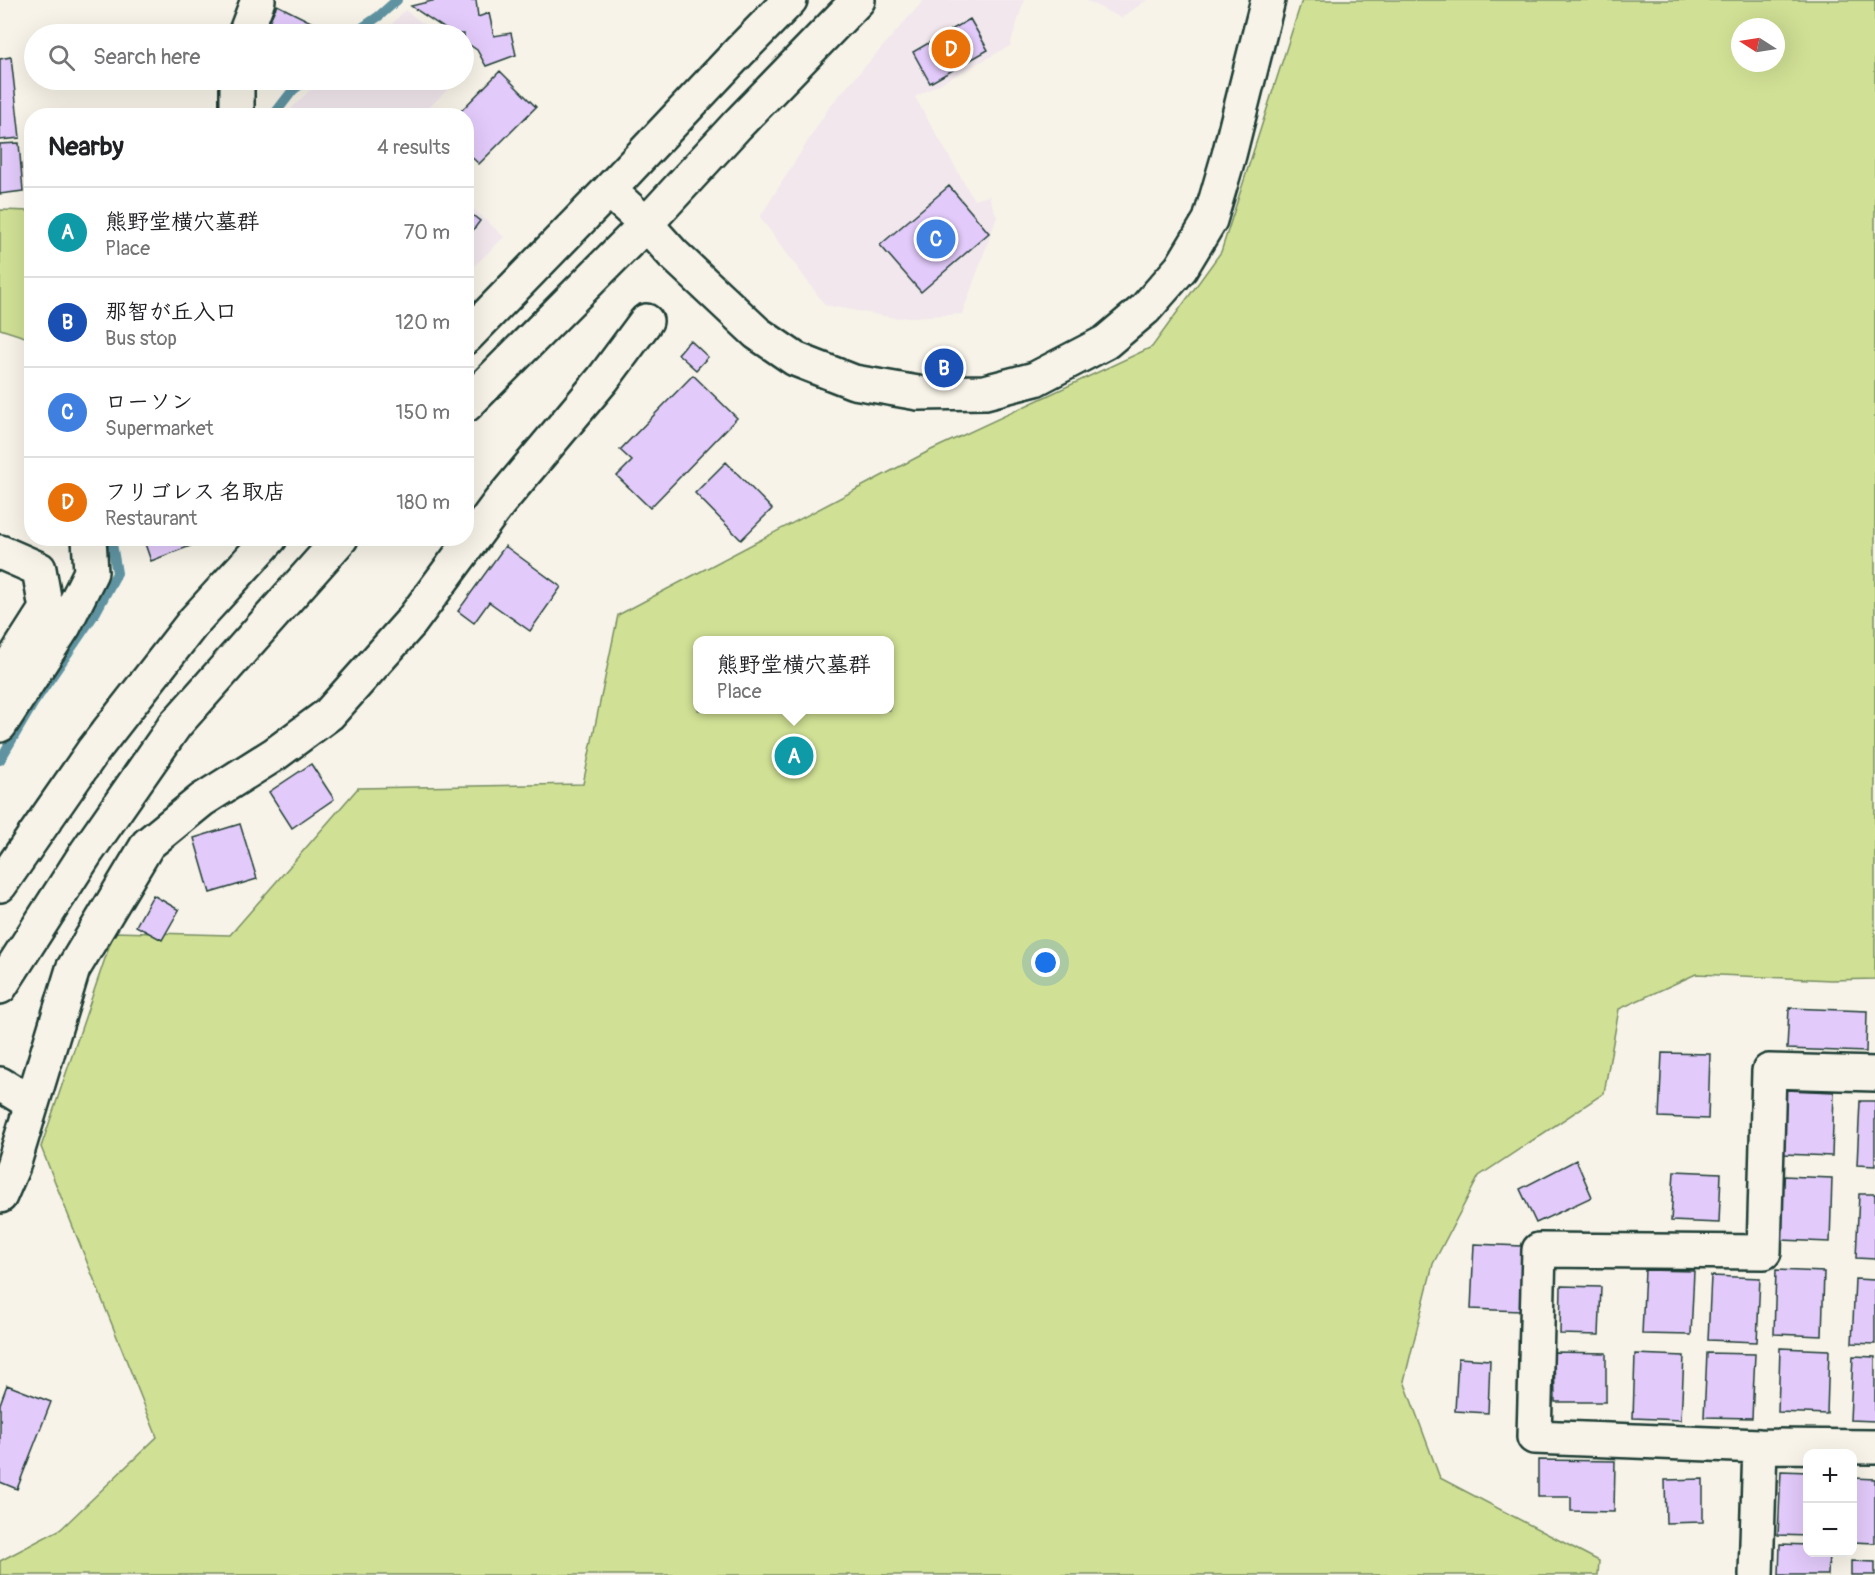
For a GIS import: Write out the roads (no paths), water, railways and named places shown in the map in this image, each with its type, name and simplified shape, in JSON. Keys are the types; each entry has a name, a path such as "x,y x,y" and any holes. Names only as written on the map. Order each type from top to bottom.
{"street":[{"path":"249,24 258,0"},
{"path":"474,329 790,0"},
{"path":"474,397 646,224 737,125 858,0"},
{"path":"609,190 757,333 795,359 854,382 918,393 985,392 1035,379 1106,342 1146,309 1181,268 1210,219 1229,155 1268,0"},
{"path":"237,90 237,108"},
{"path":"474,536 499,502 603,379 646,321"},
{"path":"0,725 64,626 91,572 89,546"},
{"path":"0,885 10,852 93,751 195,620 263,546"},
{"path":"0,987 110,818 175,724 334,546"},
{"path":"0,1196 13,1166 73,969 148,844 202,800 275,754 328,714 411,622 467,546"},
{"path":"0,552 39,569 46,609 0,681"},
{"path":"110,818 148,844"},
{"path":"1875,1074 1769,1071 1764,1252 1539,1250 1534,1437 1760,1446 1875,1447"},
{"path":"0,1084 31,1103"},
{"path":"1756,1575 1760,1446"}],"waterway":[{"path":"367,24 397,0"},
{"path":"279,108 293,90"},
{"path":"0,760 33,704 96,612 117,573 112,546"}],"place":[{"name":"フリゴレス 名取店","path":"951,49"},
{"name":"ローソン","path":"936,239"},
{"name":"那智が丘入口","path":"944,368"},
{"name":"熊野堂横穴墓群","path":"794,756"}]}
